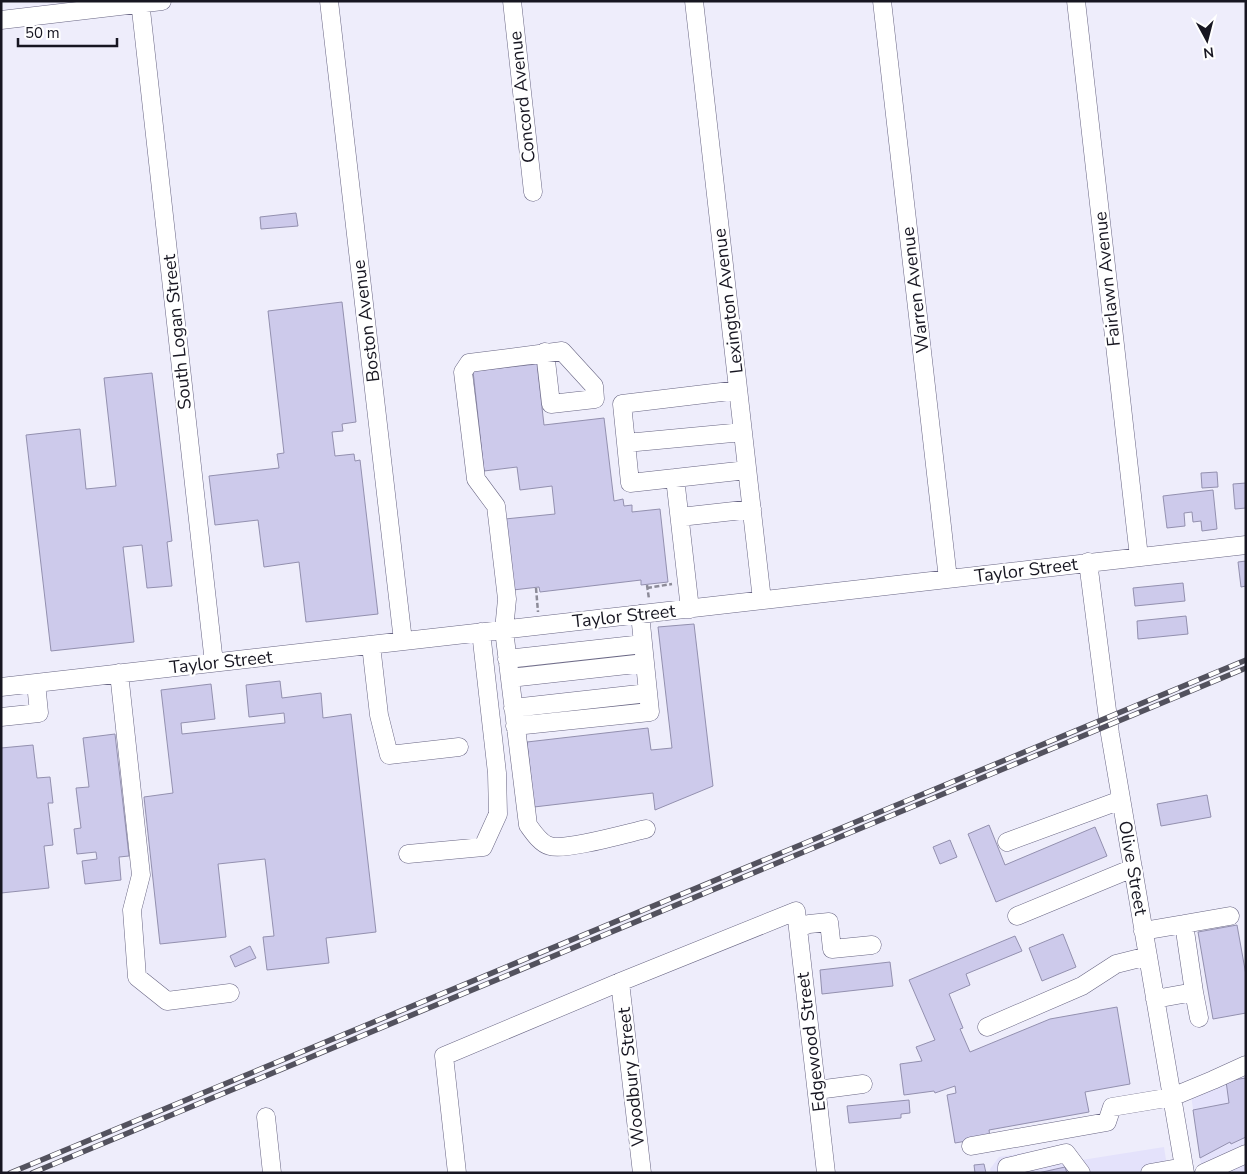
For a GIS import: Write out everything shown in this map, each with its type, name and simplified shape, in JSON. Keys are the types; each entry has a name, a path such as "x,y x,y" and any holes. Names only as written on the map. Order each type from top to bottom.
{"street":[{"path":"1,20 162,1"},
{"name":"Boston Avenue","path":"330,1 403,641"},
{"name":"Concord Avenue","path":"512,1 533,192"},
{"name":"Lexington Avenue","path":"694,1 762,600"},
{"name":"Warren Avenue","path":"882,1 948,579"},
{"name":"Fairlawn Avenue","path":"1076,1 1139,557"},
{"name":"South Logan Street","path":"140,3 214,663"},
{"path":"595,399 594,386 562,350 469,363 463,372 476,479 496,506 507,599 504,630 528,825 535,834 550,846 569,846 646,829"},
{"path":"545,352 551,404 595,399 622,404 738,390"},
{"path":"622,404 630,483 747,470"},
{"path":"626,443 743,432"},
{"path":"674,478 690,608"},
{"path":"680,516 752,509"},
{"name":"Taylor Street","path":"1,687 504,630 644,608 690,608 1246,544"},
{"name":"Olive Street","path":"1088,562 1109,726 1184,1170"},
{"path":"515,726 650,712 643,644 644,608"},
{"path":"408,854 482,847 498,814 496,773 481,632"},
{"path":"371,644 378,714 389,755 459,747"},
{"path":"507,659 643,644"},
{"path":"510,678 645,663"},
{"path":"119,673 141,876 132,910 137,977 167,1002 230,992"},
{"path":"1,717 39,713 36,683"},
{"path":"513,708 648,693"},
{"path":"1007,842 1121,800"},
{"path":"1017,916 1133,868"},
{"path":"1143,931 1230,916"},
{"path":"457,1173 444,1056 620,982 797,919 808,924 830,922 832,949 872,945"},
{"name":"Edgewood Street","path":"797,919 826,1173"},
{"path":"1184,924 1199,1018"},
{"path":"987,1027 1082,986 1116,964 1148,956"},
{"name":"Woodbury Street","path":"620,982 642,1173"},
{"path":"1155,999 1194,992"},
{"path":"971,1146 1107,1122 1112,1107 1172,1097 1246,1065"},
{"path":"817,1090 863,1084"},
{"path":"266,1117 272,1173"},
{"path":"1007,1173 1007,1167 1066,1153 1081,1173"},
{"path":"1204,1173 1246,1154"},
{"path":"1150,1173 1184,1170"}],"path":[{"path":"644,608 647,587 672,585 671,576"},
{"path":"536,588 538,613"}],"shaded area":[{"path":"1246,1070 1246,1173 1202,1173 1191,1095"},
{"path":"1067,1146 1082,1160 1164,1147 1168,1173 991,1173 990,1169 999,1157"}],"building":[{"path":"296,213 298,226 261,229 260,217"},
{"path":"342,302 356,422 342,424 343,431 332,432 335,456 354,454 355,461 360,460 378,614 306,622 299,562 264,567 258,520 215,525 209,476 279,468 277,454 284,453 268,311"},
{"path":"537,364 544,425 604,418 614,501 623,499 624,506 632,505 632,512 660,509 668,582 641,585 641,580 540,592 539,587 513,590 505,519 555,514 552,486 520,490 517,467 484,471 473,371"},
{"path":"152,373 172,541 167,542 172,586 147,588 142,545 123,547 134,642 51,651 26,435 80,429 86,489 116,486 104,378"},
{"path":"1217,472 1218,487 1202,488 1201,473"},
{"path":"1246,483 1246,508 1235,509 1233,484"},
{"path":"1213,490 1217,529 1202,531 1201,521 1193,522 1192,512 1184,513 1185,526 1167,528 1163,496"},
{"path":"1246,561 1246,586 1241,587 1238,562"},
{"path":"1183,583 1185,601 1135,606 1133,588"},
{"path":"1186,616 1188,634 1138,639 1137,621"},
{"path":"694,624 713,786 655,810 653,793 534,807 527,742 648,728 651,750 672,748 658,627"},
{"path":"280,681 282,698 321,693 323,718 351,714 376,932 326,938 329,963 267,970 263,937 274,936 265,859 218,864 226,937 160,944 144,797 173,793 161,690 211,684 215,719 181,723 182,734 285,723 284,713 249,717 246,685"},
{"path":"115,734 129,856 119,857 121,880 85,884 82,861 97,859 96,852 77,854 74,829 81,828 76,788 89,787 83,738"},
{"path":"33,745 37,778 50,777 53,803 48,803 53,845 44,846 49,888 1,893 1,748"},
{"path":"1207,795 1211,817 1161,826 1157,804"},
{"path":"989,825 1005,865 1095,827 1107,856 996,902 968,834"},
{"path":"950,840 957,857 940,864 933,847"},
{"path":"1237,925 1246,975 1246,1013 1213,1019 1198,932"},
{"path":"1063,934 1076,967 1042,981 1029,948"},
{"path":"1015,936 1022,951 966,974 970,985 949,994 963,1028 960,1029 970,1052 1050,1019 1117,1007 1130,1084 1085,1092 1089,1112 989,1130 990,1137 955,1143 947,1095 956,1093 955,1086 935,1093 934,1091 904,1095 900,1064 922,1061 916,1047 935,1040 909,980"},
{"path":"250,946 256,958 235,967 230,956"},
{"path":"890,962 893,986 822,994 820,970"},
{"path":"1246,1078 1246,1137 1231,1144 1230,1142 1200,1158 1193,1110 1229,1103 1226,1081"},
{"path":"909,1100 910,1113 901,1114 901,1118 849,1123 847,1106"},
{"path":"984,1164 986,1173 975,1173 974,1165"},
{"path":"1065,1167 1067,1173 1038,1173"}],"railway":[{"path":"10,1173 1246,660"},
{"path":"32,1173 1246,668"}]}
